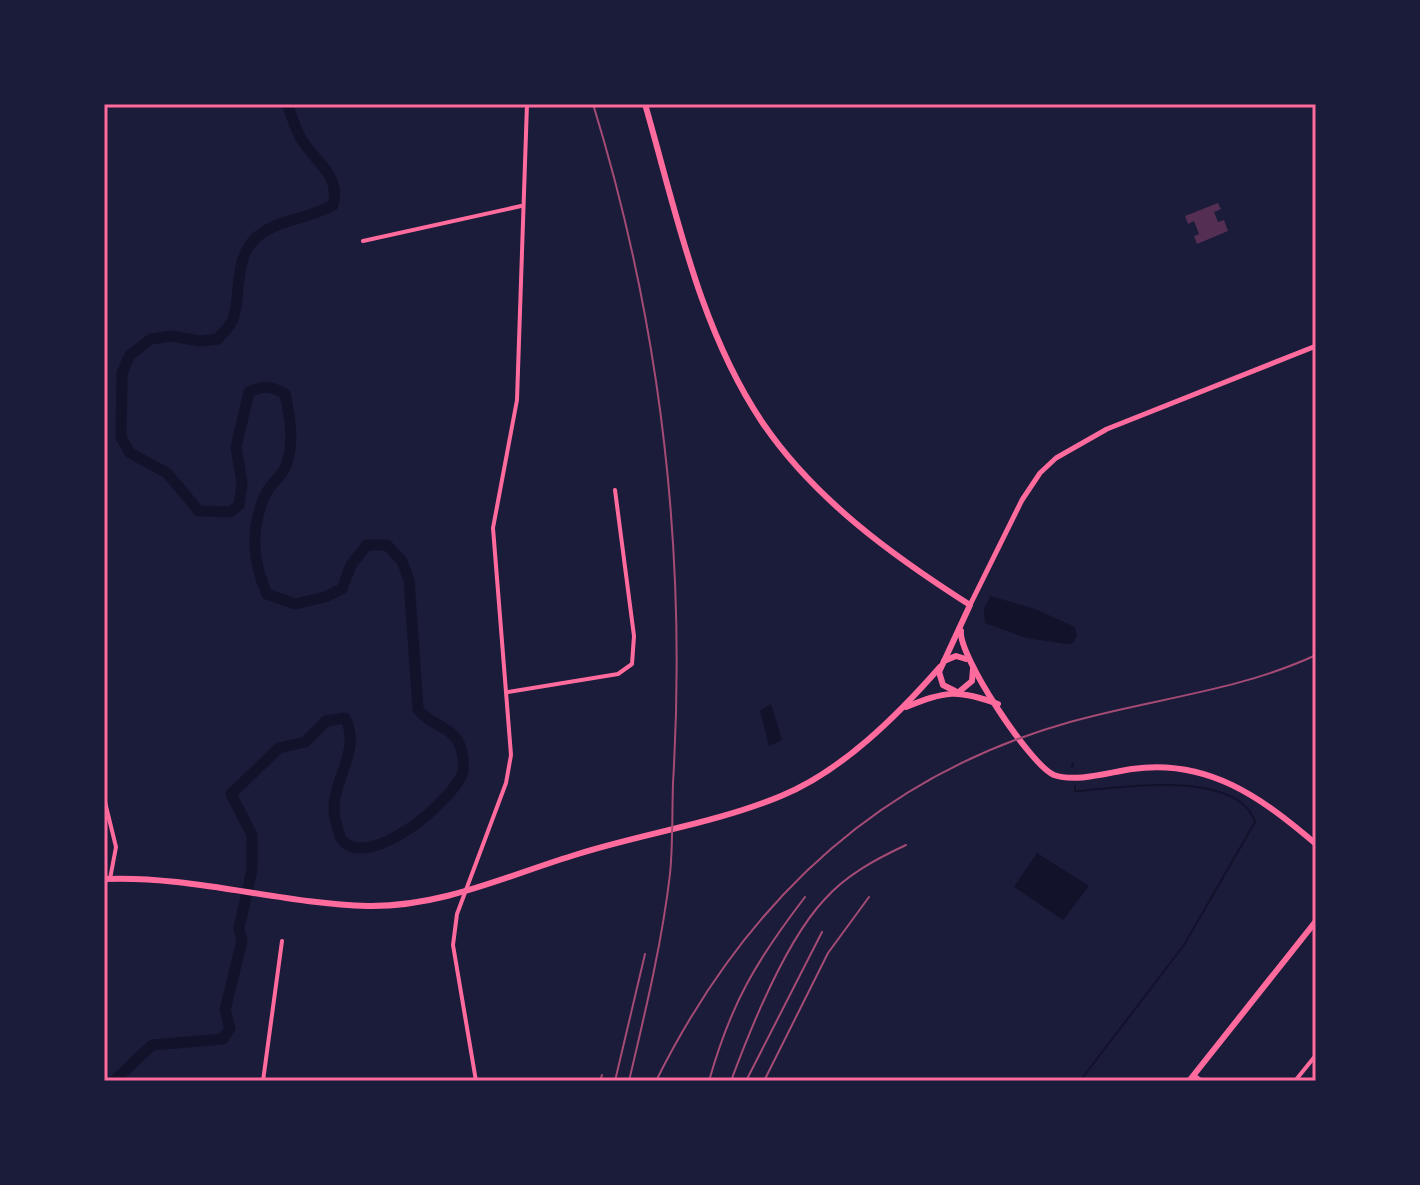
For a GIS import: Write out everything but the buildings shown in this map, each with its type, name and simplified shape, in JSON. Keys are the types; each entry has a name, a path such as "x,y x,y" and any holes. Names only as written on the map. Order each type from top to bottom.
{"main road":[{"path":"645,104 706,311 742,389 762,422 810,480 845,514 888,549 970,605"},
{"path":"107,879 366,906 429,901 465,893 579,853 707,820 785,795 824,772 906,707 941,666 1022,500 1040,473 1056,458 1107,429 1316,346"},
{"path":"961,627 961,643 973,669 1032,760 1055,775 1078,776 1169,766 1193,770 1240,786 1269,804 1316,844"},
{"path":"941,666 956,656 968,661"},
{"path":"941,666 940,681 957,691 998,704"},
{"path":"906,707 970,685 973,669"},
{"path":"1192,1078 1316,921"}],"street":[{"path":"476,1081 453,945 465,893 506,783 511,755 493,528 517,400 521,206 527,104"},
{"path":"363,241 521,206"},
{"path":"508,692 618,674 632,664 634,636 615,490"},
{"path":"104,798 116,847 107,879"},
{"path":"263,1081 282,941"},
{"path":"1295,1081 1316,1055"},
{"path":"1192,1078 1202,1081"}],"shaded area":[{"path":"990,596 1035,609 1075,627 1077,636 1073,643 1067,644 1026,638 985,623 984,609"},
{"path":"771,704 782,740 769,746 760,711"},
{"path":"1037,853 1089,886 1063,920 1014,887"}],"waterway":[{"path":"114,1081 152,1045 223,1039 230,1028 225,1010 242,941 239,928 252,870 252,835 231,794 279,748 305,742 326,721 345,718 350,731 350,744 334,809 342,840 355,847 371,847 409,828 444,799 463,772 462,753 457,740 418,709 409,580 402,561 387,545 367,545 351,565 342,589 325,597 295,604 267,594 258,569 255,531 266,493 283,471 290,450 291,431 285,394 268,387 249,392 236,447 242,483 239,505 230,512 199,511 167,473 130,453 121,437 122,373 130,355 151,339 172,336 200,341 218,339 233,319 241,264 250,244 267,230 333,205 334,185 302,140 287,104"},
{"path":"1072,767 1073,763"},
{"path":"1075,786 1075,791 1148,785 1203,788 1226,794 1244,805 1255,822 1184,945 1080,1081"}],"railway":[{"path":"593,104 617,187 652,355 672,525 676,611 670,874 658,952 629,1081"},
{"path":"656,1081 691,1017 731,958 775,904 824,855 877,813 936,776 1000,746 1070,722 1226,686 1316,655"},
{"path":"731,1081 770,986 810,918 824,900 852,875 906,845"},
{"path":"709,1081 736,1005 772,942 805,897"},
{"path":"764,1081 828,953 869,897"},
{"path":"746,1081 822,932"},
{"path":"615,1081 645,954"},
{"path":"600,1081 602,1075"}]}
